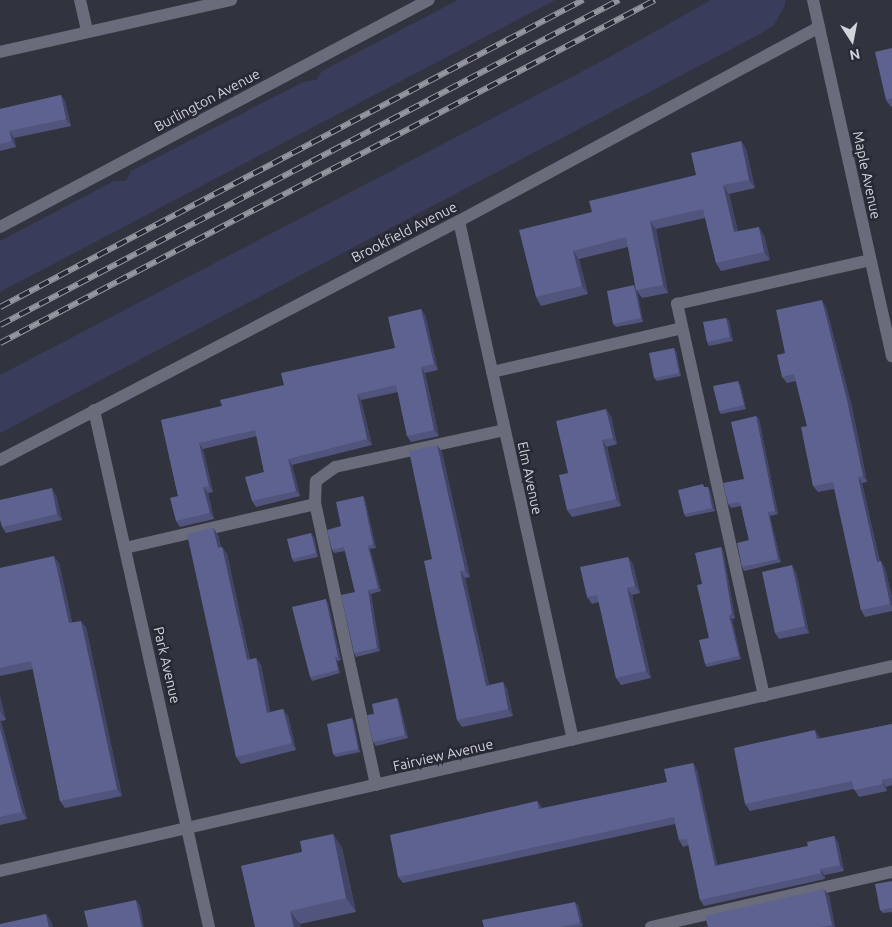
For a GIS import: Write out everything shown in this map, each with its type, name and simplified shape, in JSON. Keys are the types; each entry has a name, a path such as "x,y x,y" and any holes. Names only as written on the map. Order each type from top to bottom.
{"street":[{"path":"80,0 87,32"},
{"path":"0,52 231,0"},
{"name":"Burlington Avenue","path":"0,227 429,0"},
{"name":"Maple Avenue","path":"813,0 892,356"},
{"name":"Brookfield Avenue","path":"0,460 459,221 819,27"},
{"name":"Elm Avenue","path":"459,221 573,740"},
{"path":"764,696 677,304 870,260"},
{"path":"492,372 682,328"},
{"name":"Park Avenue","path":"94,410 209,927"},
{"path":"376,785 315,504 316,481 335,467 504,430"},
{"path":"125,548 315,504"},
{"name":"Fairview Avenue","path":"0,871 892,666"},
{"path":"651,927 892,872"}],"shaded area":[{"path":"458,0 555,0 0,292 0,241 114,181 126,181 131,171 303,82 316,80 322,71"},
{"path":"711,0 785,0 785,5 774,25 760,34 0,433 0,375 606,59"}],"building":[{"path":"892,48 892,98 886,100 875,52"},
{"path":"61,95 66,119 9,131 12,141 0,144 0,109"},
{"path":"741,141 749,180 723,185 734,232 759,227 764,252 716,263 703,209 650,221 663,285 636,290 626,237 573,251 582,286 536,297 519,230 592,212 589,201 696,175 691,153"},
{"path":"634,285 641,318 613,324 607,291"},
{"path":"822,300 847,400 863,476 858,477 877,562 881,561 890,604 861,610 833,482 813,486 801,427 807,426 794,374 782,377 777,355 785,353 776,310"},
{"path":"421,309 434,364 421,367 434,430 407,436 396,385 357,394 367,439 288,459 296,491 252,501 245,477 264,472 255,430 199,443 209,486 203,487 210,513 176,521 170,498 178,496 161,420 222,406 220,400 284,385 281,373 395,348 388,317"},
{"path":"726,318 730,337 707,342 703,322"},
{"path":"674,348 679,373 654,378 649,353"},
{"path":"738,381 744,405 719,411 713,386"},
{"path":"606,409 613,438 602,440 616,499 567,510 559,475 568,473 556,421"},
{"path":"756,416 775,511 768,512 778,559 742,567 737,543 749,540 740,502 728,504 723,483 744,479 731,422"},
{"path":"437,445 465,570 460,571 486,686 503,682 508,709 457,720 424,561 432,559 409,451"},
{"path":"703,484 704,487 708,487 712,508 684,514 678,490"},
{"path":"52,488 57,514 2,527 0,500"},
{"path":"363,496 373,544 368,546 378,588 368,590 377,648 354,653 341,595 355,592 344,547 332,550 327,530 341,526 336,502"},
{"path":"213,528 218,548 222,547 247,660 256,658 267,713 283,709 292,743 236,757 187,534"},
{"path":"311,533 316,553 292,559 287,539"},
{"path":"721,547 732,614 729,615 739,656 705,664 699,640 709,638 697,585 702,584 695,553"},
{"path":"54,556 69,623 81,621 117,789 60,801 31,661 0,668 0,568"},
{"path":"628,557 635,586 627,588 646,671 616,678 597,595 587,597 580,567"},
{"path":"792,565 805,626 775,633 762,572"},
{"path":"326,599 338,657 335,657 338,670 310,677 292,607"},
{"path":"397,698 405,735 373,742 367,715 374,714 372,704"},
{"path":"352,718 358,749 333,754 327,724"},
{"path":"892,724 892,778 882,780 883,784 854,790 852,781 745,804 734,748 815,730 817,739"},
{"path":"0,728 22,812 0,817"},
{"path":"693,763 715,866 808,846 807,842 834,836 840,865 820,869 821,873 700,900 687,839 679,840 674,817 398,877 390,835 537,801 539,809 667,782 664,769"},
{"path":"333,834 346,898 290,911 294,927 255,927 241,866 302,852 300,841"},
{"path":"892,881 892,908 880,910 875,884"},
{"path":"824,889 832,925 821,927 708,927 705,916"},
{"path":"136,900 142,927 88,927 84,911"},
{"path":"575,902 580,923 560,927 484,927 482,920"},
{"path":"46,914 49,927 0,927 0,924"}],"railway":[{"path":"0,307 583,0"},
{"path":"0,325 619,0"},
{"path":"0,343 655,0"}]}
